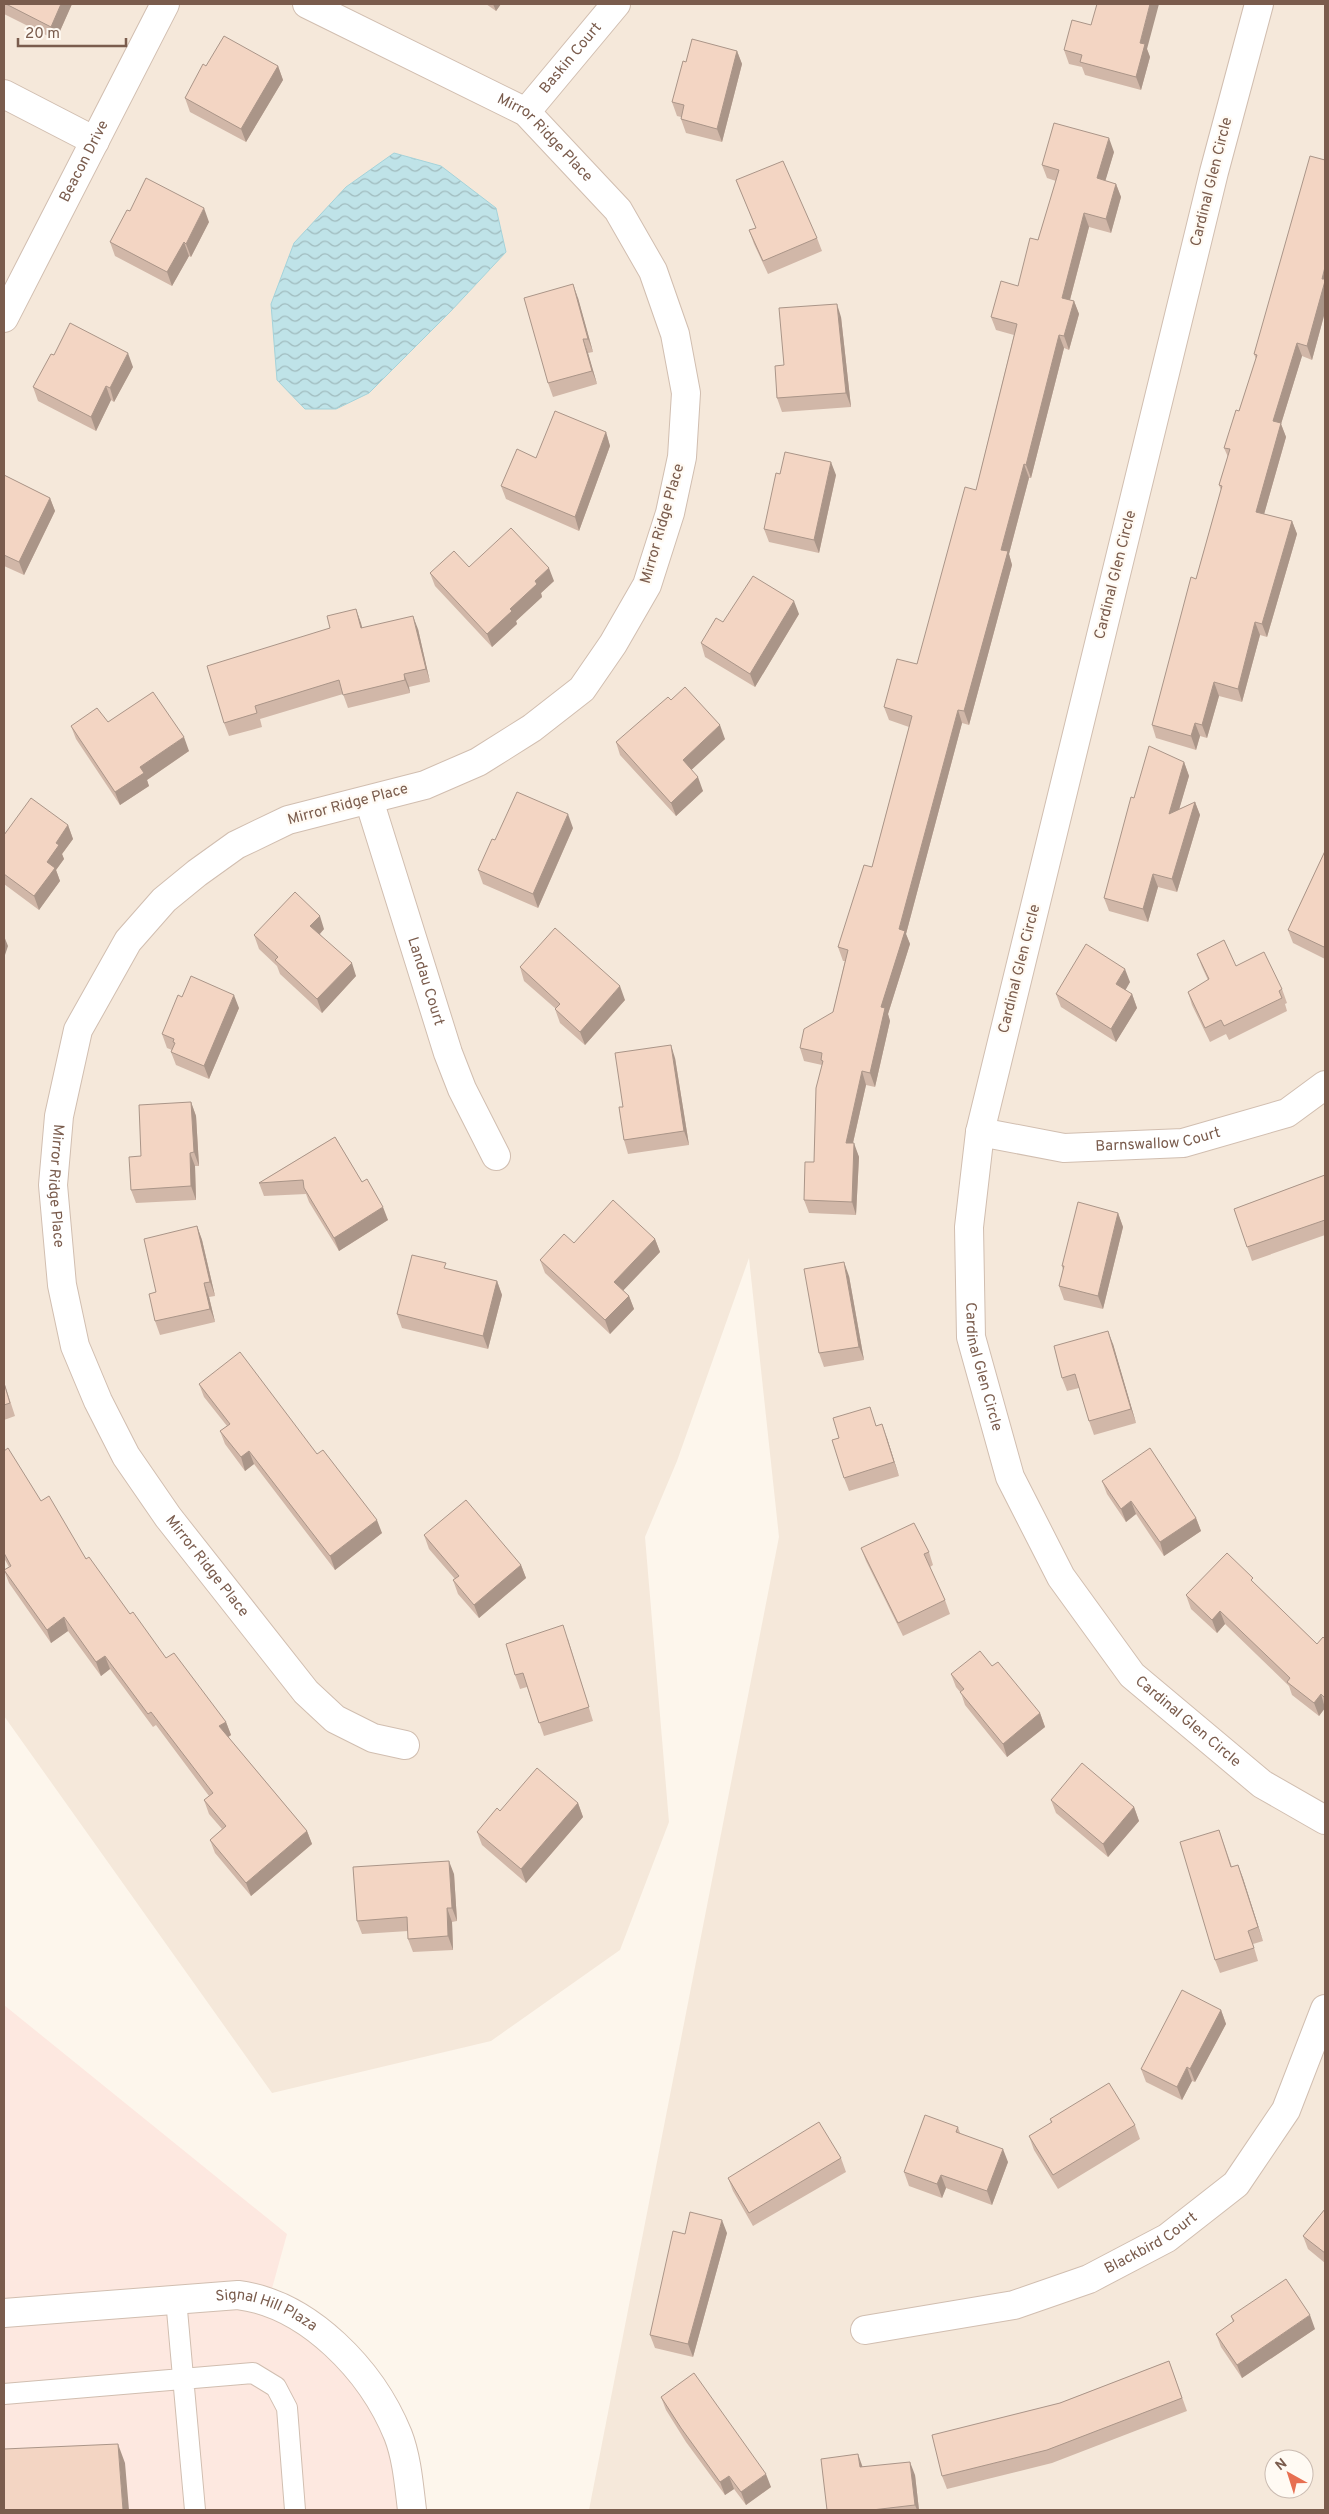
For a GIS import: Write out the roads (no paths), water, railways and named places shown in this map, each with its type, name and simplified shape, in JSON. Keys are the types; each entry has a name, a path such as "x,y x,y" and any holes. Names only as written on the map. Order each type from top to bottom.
{"street":[{"name":"Beacon Drive","path":"4,318 165,4"},
{"name":"Mirror Ridge Place","path":"306,4 526,112 618,210 653,271 675,334 686,393 682,457 670,512 647,585 613,644 582,688 532,728 478,762 425,785 288,820 236,844 164,900 128,941 78,1030 59,1116 53,1184 62,1286 75,1346 98,1401 126,1456 168,1517 306,1692 335,1719 372,1738 405,1745"},
{"name":"Baskin Court","path":"526,112 616,4"},
{"name":"Cardinal Glen Circle","path":"1259,4 1214,172 980,1132 969,1226 971,1337 1010,1477 1061,1577 1132,1675 1262,1784 1325,1820"},
{"path":"4,94 95,141"},
{"name":"Landau Court","path":"369,800 448,1053 476,1119 496,1156"},
{"name":"Barnswallow Court","path":"980,1132 1064,1148 1183,1143 1287,1113 1325,1085"},
{"name":"Blackbird Court","path":"865,2330 1014,2305 1089,2279 1167,2238 1236,2184 1286,2110 1325,2009"},
{"name":"Signal Hill Plaza","path":"4,2313 216,2296 256,2298 301,2316 354,2362 377,2393 399,2436 412,2510"}],"lane":[{"path":"176,2299 194,2510"},
{"path":"4,2394 253,2373 276,2387 287,2408 295,2510"}],"water":[{"path":"394,153 441,166 496,208 506,252 451,311 369,393 336,409 305,409 277,380 271,304 294,243 346,187"}]}
